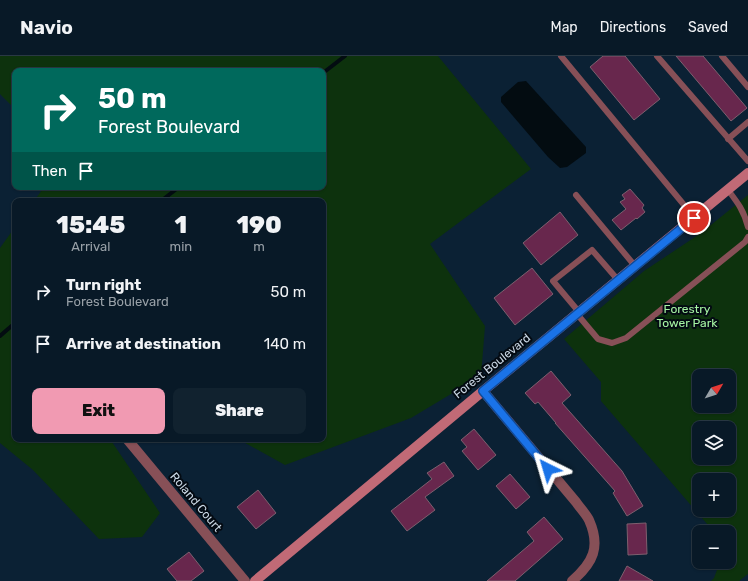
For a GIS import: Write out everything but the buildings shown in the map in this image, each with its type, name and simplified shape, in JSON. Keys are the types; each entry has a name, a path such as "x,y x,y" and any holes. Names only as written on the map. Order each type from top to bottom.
{"street":[{"name":"Forest Boulevard","path":"255,581 748,173"},
{"path":"483,391 576,502 588,519 593,532 594,546 591,560 583,571 572,581"},
{"name":"Roland Court","path":"129,442 245,581"}],"lane":[{"path":"561,56 694,218"},
{"path":"657,56 748,161"},
{"path":"722,56 748,87"},
{"path":"728,138 748,122"},
{"path":"728,190 746,216 748,227"},
{"path":"576,195 635,266"},
{"path":"618,280 592,250 553,281 598,339 612,343 626,338 745,242 748,237"}],"green space":[{"path":"0,56 438,56 531,169 430,244 485,326 481,376 411,418 285,465 243,442 326,442 326,198 36,198 42,190 326,190 326,68 12,68 12,106 0,94"},
{"name":"Forestry Tower Park","path":"748,195 748,574 739,581 711,581 714,578 717,569 736,569 736,525 708,525 701,517 736,517 736,473 692,473 692,506 601,401 601,382 564,339 644,271 701,233"},
{"path":"12,231 12,442 112,442 160,513 142,537 99,539 33,470 0,443 0,248"}],"shaded area":[{"path":"526,81 586,147 586,153 567,167 560,168 548,157 501,102 501,97 518,82"}],"waterway":[{"path":"326,71 345,56"},
{"path":"165,198 175,190"},
{"path":"0,336 12,326"}],"route":[{"path":"548,469 483,391 694,218"}]}
